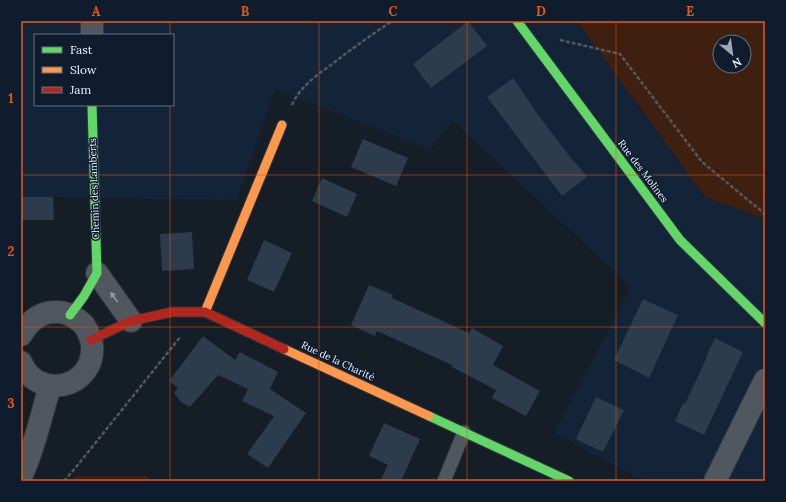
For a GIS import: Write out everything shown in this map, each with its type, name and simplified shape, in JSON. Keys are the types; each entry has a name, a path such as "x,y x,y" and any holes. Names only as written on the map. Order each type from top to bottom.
{"street":[{"path":"92,21 92,34"},
{"name":"Rue des Molines","path":"517,21 680,240 765,323"},
{"name":"Chemin des Lamberts","path":"92,106 97,273"},
{"path":"203,312 282,125"},
{"path":"70,315 84,296 97,273 131,321"},
{"path":"21,335 26,325 36,317 46,313 59,312 70,315 80,321 87,329 91,340 92,350 91,360 86,370 70,383 60,386 50,386 39,382 30,376 23,368 21,362"},
{"name":"Rue de la Charité","path":"91,340 131,321 172,312 203,312 569,481"},
{"path":"715,481 765,380"},
{"path":"21,476 27,464 38,432 50,386"}],"lane":[{"path":"444,481 464,432"}],"path":[{"path":"282,125 294,99 313,79 361,42 392,21"},
{"path":"524,31 620,54 702,162 765,214"},
{"path":"64,481 203,312"}],"shaded area":[{"path":"21,21 577,21 705,197 765,219 765,481 645,481 554,433 631,287 452,120 430,150 275,89 237,200 21,197"},
{"path":"577,21 765,21 765,219 705,197"},
{"path":"76,476 147,476 149,481 72,481"}],"building":[{"path":"468,21 487,46 431,88 413,64"},
{"path":"513,78 539,116 587,177 562,196 487,97"},
{"path":"363,139 408,158 396,186 351,167"},
{"path":"322,178 357,194 347,217 312,201"},
{"path":"21,197 53,197 54,220 21,220"},
{"path":"192,232 194,269 162,271 160,234"},
{"path":"264,240 292,253 274,292 247,280"},
{"path":"369,285 393,295 392,298 469,333 472,328 503,346 493,365 540,391 526,416 492,398 496,390 452,367 452,365 377,331 375,336 351,325"},
{"path":"643,299 678,315 649,378 614,360"},
{"path":"203,336 235,360 240,352 278,372 270,389 306,413 268,468 247,454 274,416 242,401 248,389 218,375 190,407 181,402 174,393 178,388 169,381"},
{"path":"715,338 743,352 704,435 675,421 683,403 685,404"},
{"path":"596,397 624,410 603,452 576,439"},
{"path":"384,423 420,439 401,481 380,481 388,465 369,456"}],"traffic: fast":[{"path":"517,21 680,240 765,323"},
{"path":"70,315 84,296 97,273 92,106"},
{"path":"429,416 569,481"}],"traffic: slow":[{"path":"205,312 282,125"},
{"path":"284,349 429,416"}],"traffic: jam":[{"path":"91,340 131,321 172,312 205,312 284,349"}]}
